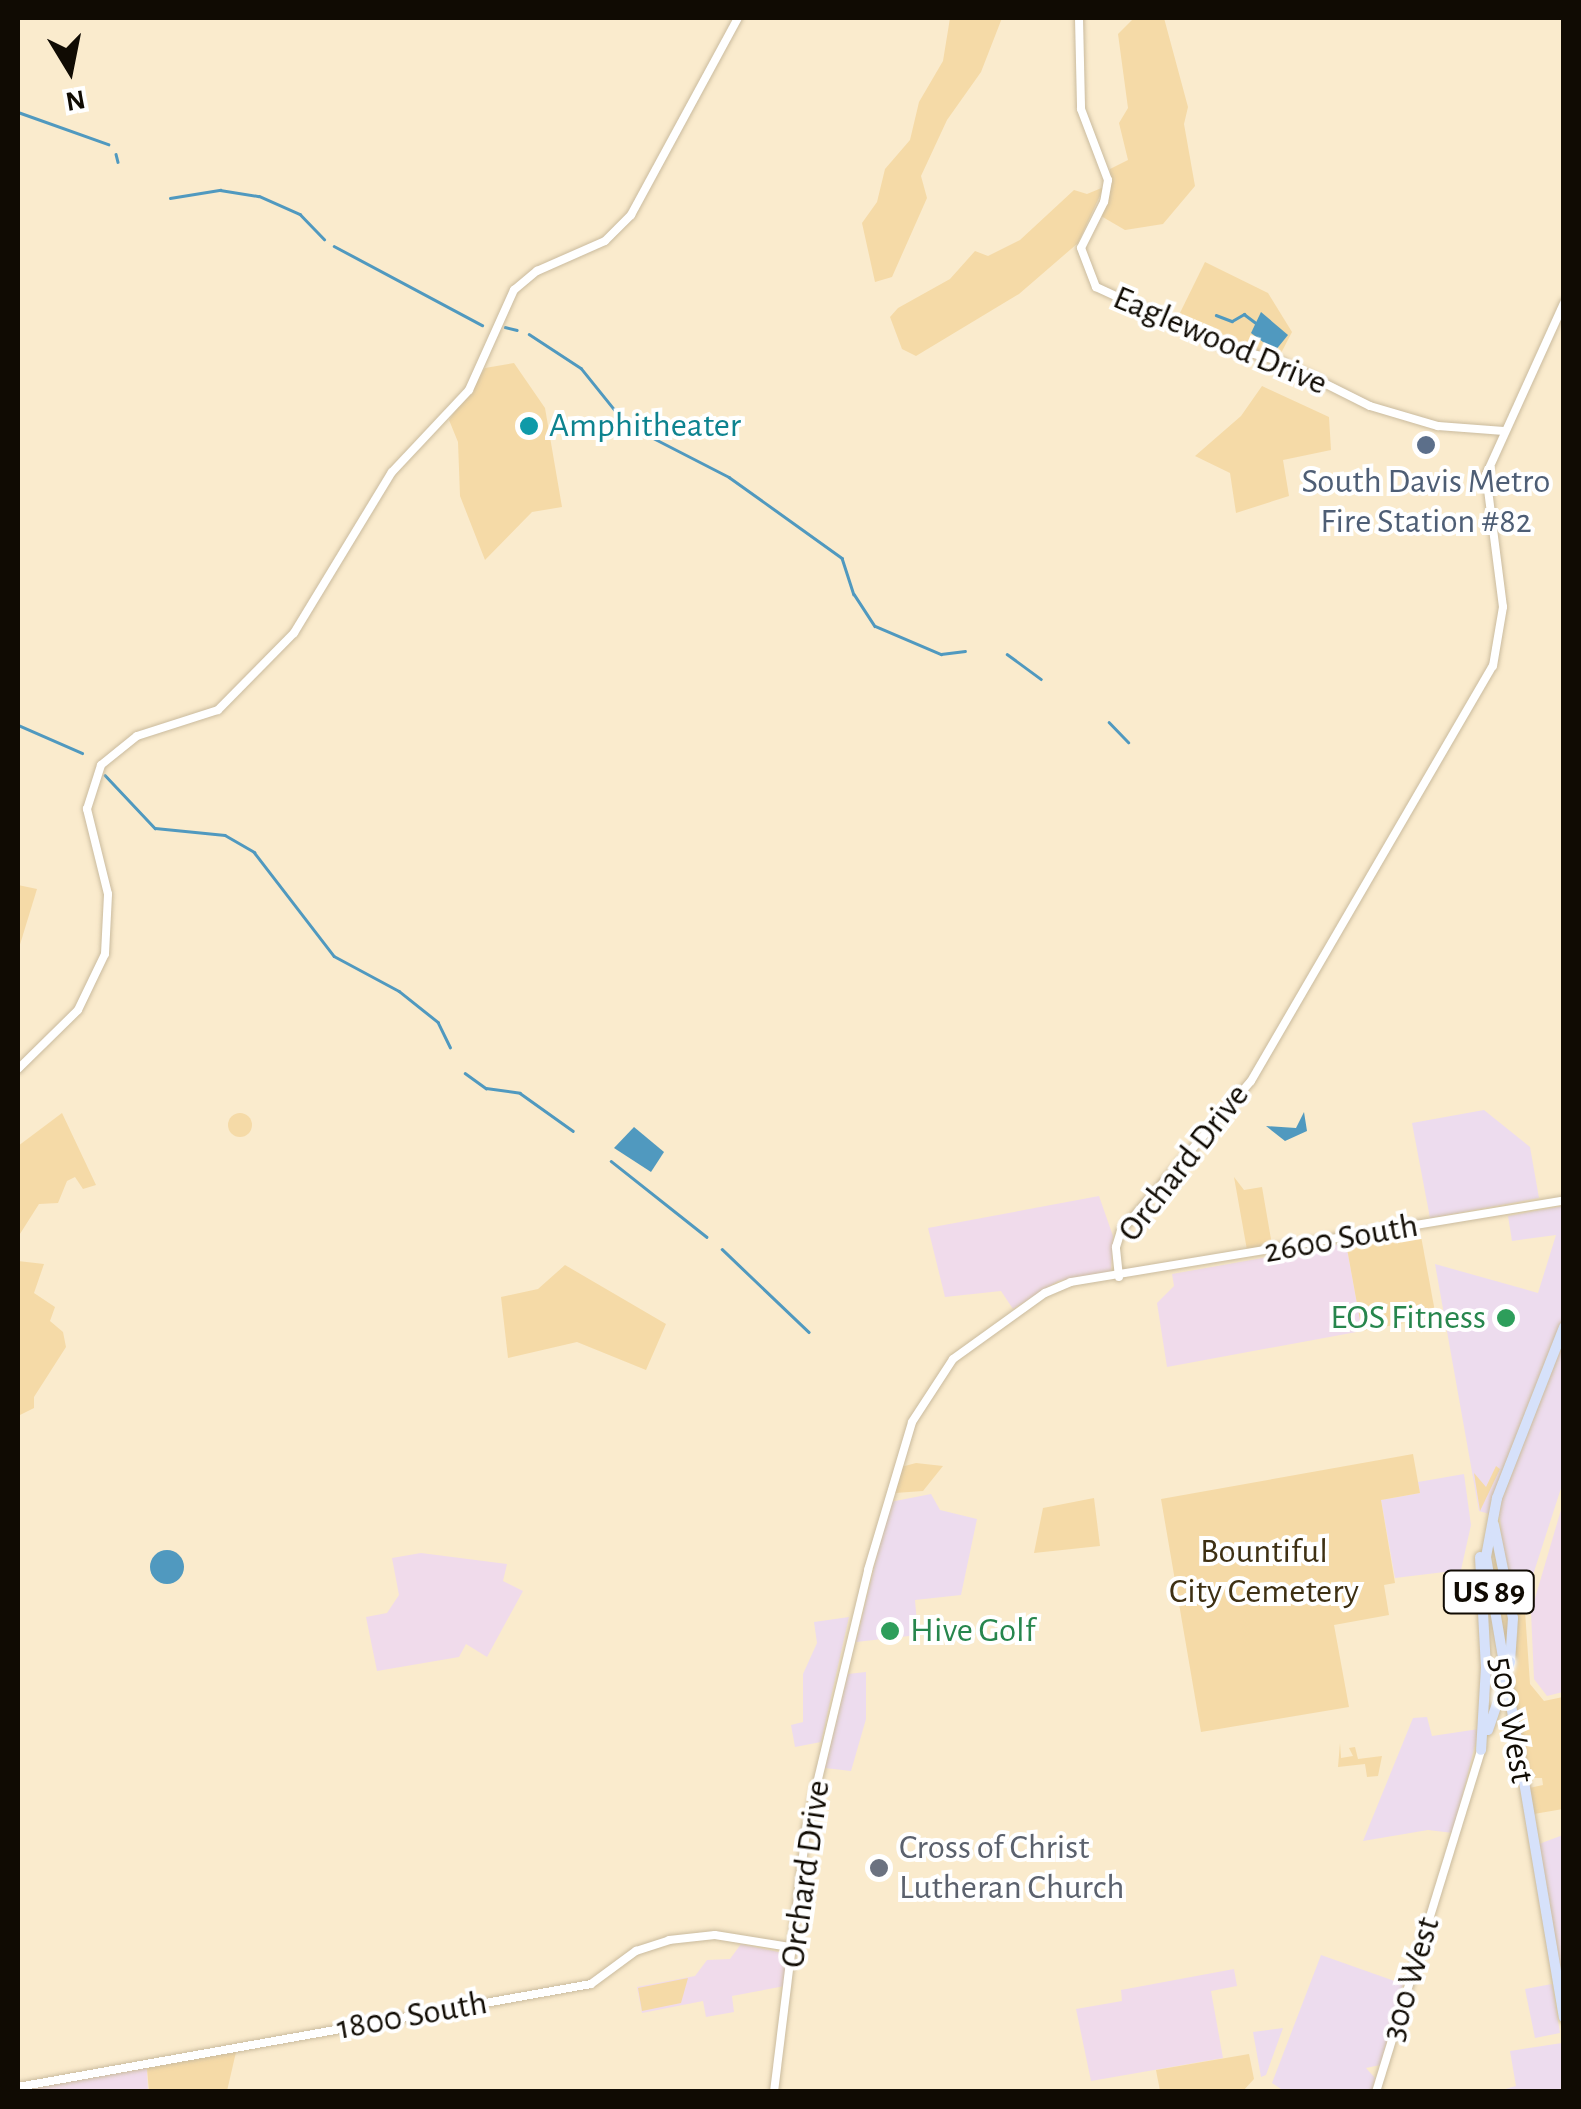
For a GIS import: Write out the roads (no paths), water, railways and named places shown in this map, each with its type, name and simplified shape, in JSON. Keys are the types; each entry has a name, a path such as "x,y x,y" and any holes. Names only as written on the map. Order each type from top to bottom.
{"main road":[{"path":"18,1069 78,1010 105,954 108,894 87,809 101,765 137,736 218,710 299,628 392,472 469,390 514,290 537,271 605,240 631,215 738,18"},
{"name":"Eaglewood Drive","path":"1079,18 1081,109 1108,180 1104,202 1081,248 1096,286 1222,345 1282,362 1370,406 1438,426 1490,425 1504,431"},
{"name":"Orchard Drive","path":"774,2092 796,1948 809,1813 886,1496 918,1408 959,1353 1045,1293 1079,1280 1119,1277 1116,1251 1122,1231 1250,1080 1494,666 1503,611 1484,488 1504,431 1564,303"},
{"path":"1490,425 1510,418"},
{"name":"2600 South","path":"1119,1277 1564,1200"},
{"name":"US 89","path":"1492,1514 1564,1327"},
{"path":"1482,1750 1510,1662 1513,1618 1492,1514"},
{"path":"1482,1750 1486,1667 1478,1580 1483,1532 1492,1514"},
{"name":"500 West","path":"1492,1514 1487,1576 1564,2017"},
{"name":"300 West","path":"1376,2092 1482,1750"},
{"name":"1800 South","path":"18,2086 588,1985 636,1951 669,1940 716,1935 796,1948"}],"water":[{"path":"1261,312 1288,335 1275,351 1251,333"},
{"path":"1304,1112 1307,1131 1285,1141 1266,1126 1296,1128"},
{"path":"634,1127 664,1152 651,1172 614,1148"},
{"path":"167,1550 179,1555 184,1567 179,1579 167,1584 155,1579 150,1567 155,1555"}],"waterway":[{"path":"18,112 108,144"},
{"path":"116,154 118,162"},
{"path":"170,198 220,190 259,196 300,214 324,239"},
{"path":"334,246 482,325"},
{"path":"1216,315 1232,321 1244,314 1256,323"},
{"path":"505,327 517,330"},
{"path":"529,334 581,368 626,424 729,477 842,558 854,594 875,626 941,654 965,651"},
{"path":"1007,654 1041,679"},
{"path":"1109,722 1128,742"},
{"path":"18,725 82,753"},
{"path":"105,775 155,828 225,835 254,852 334,956 399,991 438,1022 450,1047"},
{"path":"465,1073 486,1088 520,1093 573,1131"},
{"path":"611,1161 707,1237"},
{"path":"722,1249 809,1332"}],"place":[{"name":"Amphitheater","path":"529,426"},
{"name":"South Davis Metro Fire Station #82","path":"1426,445"},
{"name":"EOS Fitness","path":"1506,1318"},
{"name":"Hive Golf","path":"890,1631"},
{"name":"Cross of Christ Lutheran Church","path":"879,1868"}],"park label":[{"name":"Bountiful City Cemetery","path":"1264,1572"}]}
